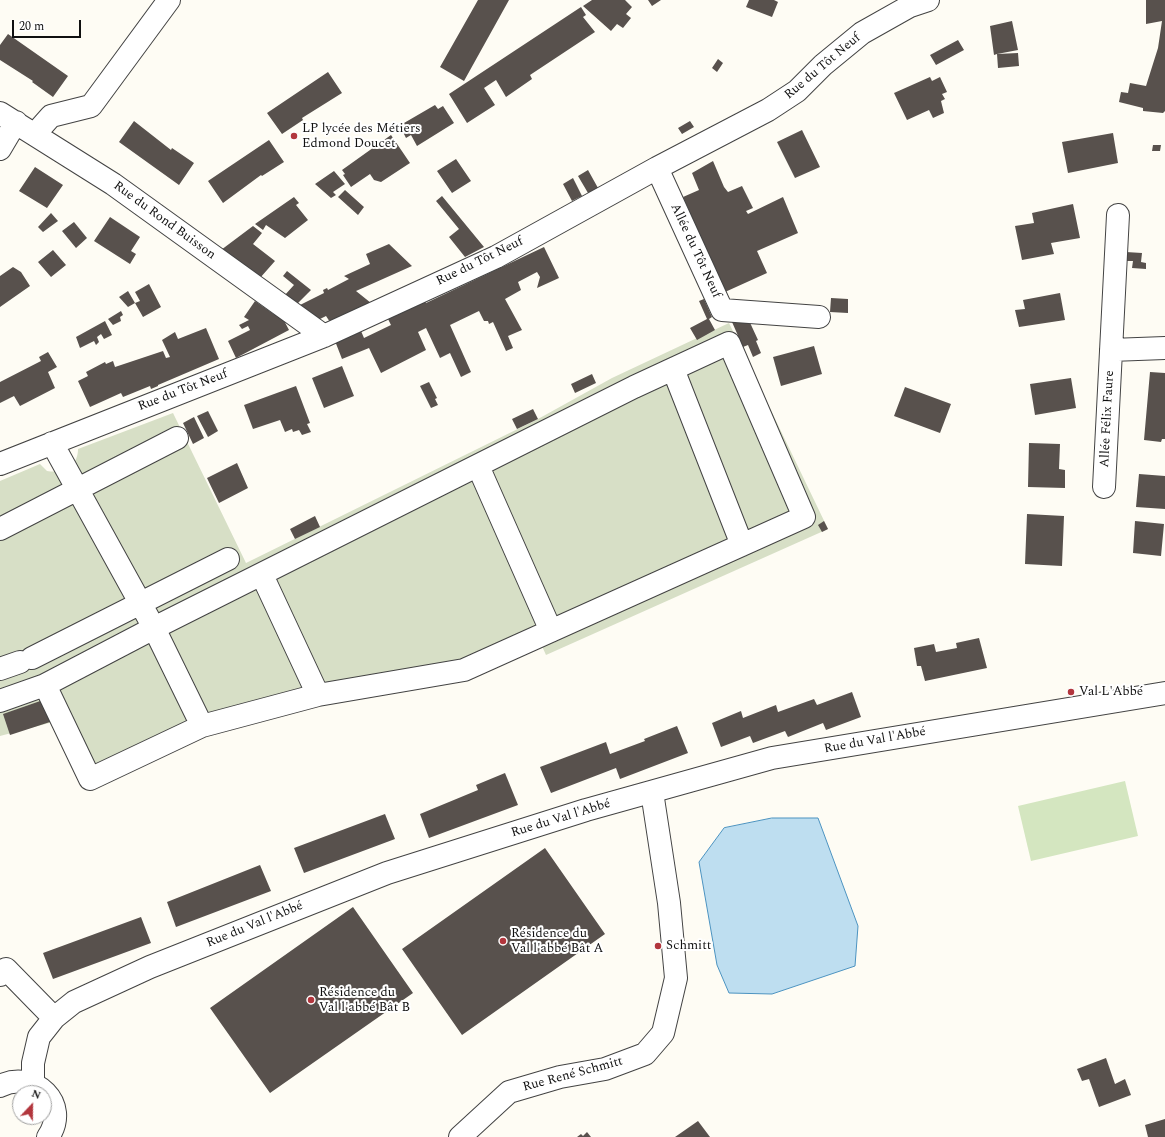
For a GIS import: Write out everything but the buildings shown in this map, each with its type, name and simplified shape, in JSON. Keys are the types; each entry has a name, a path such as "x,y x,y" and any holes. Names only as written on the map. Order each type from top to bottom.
{"street":[{"path":"35,134 51,116 91,106 169,0"},
{"name":"Rue du Tôt Neuf","path":"0,464 324,336 496,257 657,168 768,110 797,91 823,66 862,33 910,6 928,0"},
{"path":"0,149 8,117"},
{"name":"Rue du Rond Buisson","path":"8,117 113,184 324,336"},
{"name":"Allée du Tôt Neuf","path":"657,168 722,310 819,317"},
{"name":"Allée Félix Faure","path":"1104,487 1118,215"},
{"path":"45,685 90,779 202,726 318,695 464,670 804,517 729,344 722,310"},
{"path":"0,700 45,685 154,628 634,387 729,344"},
{"path":"1111,350 1165,348"},
{"path":"673,369 742,545"},
{"path":"0,529 177,438"},
{"path":"52,443 154,628 202,726"},
{"path":"478,466 552,631"},
{"path":"17,663 228,559"},
{"path":"262,575 318,695"},
{"name":"Rue du Val l'Abbé","path":"33,1083 33,1063 39,1037 54,1018 74,1002 150,966 387,873 652,792 772,758 1165,693"},
{"name":"Rue René Schmitt","path":"460,1137 509,1092 560,1077 605,1069 645,1054 663,1033 676,978 669,903 652,792"},
{"path":"0,976 6,969 54,1018"},
{"path":"0,1086 9,1082 21,1080 33,1083 42,1089 50,1098 54,1109 55,1120 52,1132 48,1137"}],"green space":[{"path":"729,323 828,529 546,655 541,644 309,704 177,745 86,789 57,721 0,736 0,481 40,464 47,471 53,472 64,470 69,468 76,460 78,449 173,413 246,563 538,419 612,378"},
{"path":"1125,781 1138,836 1031,861 1018,806"}],"water":[{"path":"772,818 818,818 858,926 855,966 772,994 729,993 717,965 699,862 724,828"}],"place":[{"name":"LP lycée des Métiers Edmond Doucet","path":"294,136"},
{"name":"Val L'Abbé","path":"1071,692"},
{"name":"Résidence du Val l'abbé Bât A","path":"503,941"},
{"name":"Schmitt","path":"658,946"},
{"name":"Résidence du Val l'abbé Bât B","path":"311,1000"}]}
